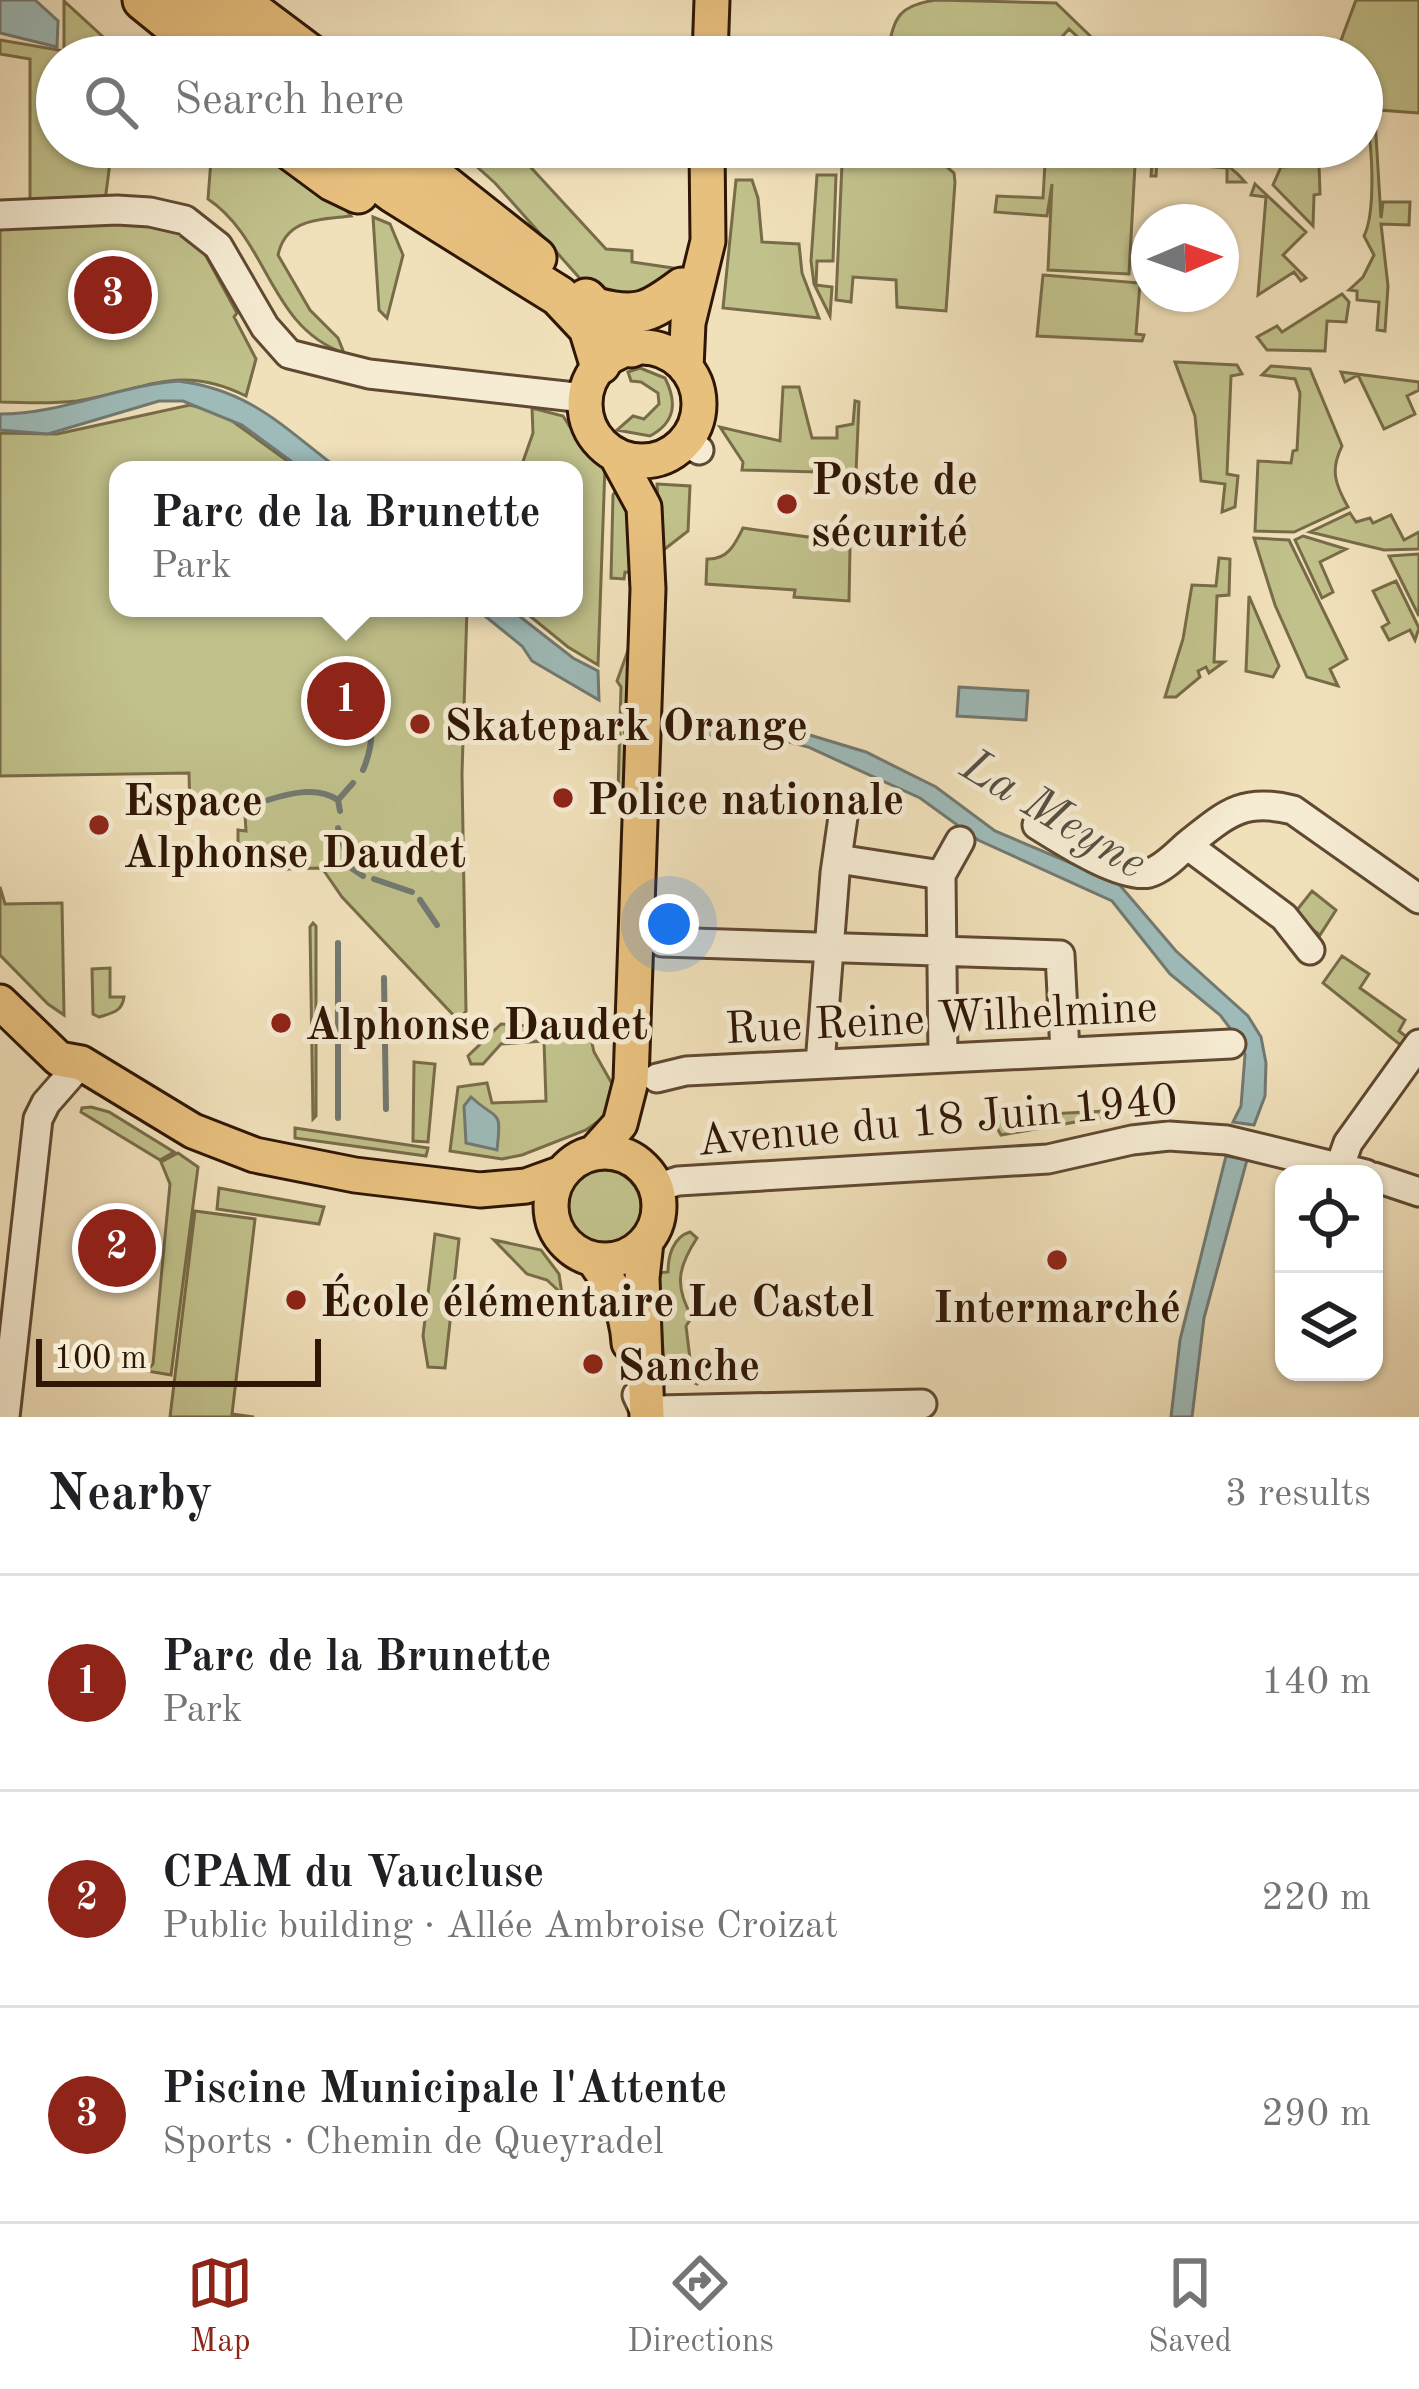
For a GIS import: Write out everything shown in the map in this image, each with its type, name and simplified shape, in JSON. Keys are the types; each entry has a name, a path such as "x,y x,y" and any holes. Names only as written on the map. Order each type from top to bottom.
{"highway":[{"path":"111,0 151,36"},
{"path":"139,0 172,36"},
{"path":"139,0 186,36"},
{"path":"158,0 211,36"},
{"path":"177,0 236,36"},
{"path":"218,1 259,36"},
{"path":"218,1 266,36"},
{"path":"218,1 245,6 285,36"},
{"path":"315,168 395,209 442,223"},
{"path":"333,168 395,209"},
{"path":"363,168 559,296 613,364"},
{"path":"388,168 517,270"},
{"path":"408,168 517,270"},
{"path":"424,168 482,212"},
{"path":"433,168 596,308 647,312 682,287"},
{"path":"454,168 482,212"},
{"path":"596,308 613,364"}],"main road":[{"path":"711,36 712,0"},
{"path":"649,1413 642,1279 646,1242 657,1218 644,1080 649,589 644,507 617,457 591,433 613,364 669,311 682,287 703,168"},
{"path":"686,368 688,323 708,241 706,168"},
{"path":"613,364 664,351 694,380 699,404 683,450 644,507"},
{"path":"617,457 647,462 683,450"},
{"path":"0,990 73,1048 81,1064"},
{"path":"0,1002 59,1059 81,1064 193,1131 255,1155 356,1175 480,1190 525,1204 574,1253 592,1259 627,1256 646,1242"},
{"path":"594,1153 620,1124 644,1080"},
{"path":"480,1190 526,1186 562,1173 594,1153 621,1155 650,1179"},
{"path":"555,1230 551,1200 562,1173"},
{"path":"592,1259 618,1293 649,1413"}],"street":[{"path":"0,215 117,210 185,220 218,246 265,327 289,354 369,374 613,364"},
{"path":"1037,825 1085,853 1136,874 1156,871 1231,810 1272,804 1293,810 1419,899"},
{"path":"820,1064 843,817"},
{"path":"943,1058 941,875 960,841"},
{"path":"1187,845 1284,917 1310,950"},
{"path":"838,859 941,875"},
{"path":"662,942 1060,955 1065,1052"},
{"name":"Rue Reine Wilhelmine","path":"644,1080 686,1071 1231,1044"},
{"path":"1357,1165 1348,1143 1416,1055"},
{"path":"5,1417 6,1348 38,1119 81,1064"},
{"name":"Avenue du 18 Juin 1940","path":"650,1179 1048,1159 1169,1136 1257,1145 1333,1165"},
{"name":"Avenue du 18 Juin 1940","path":"1383,1180 1419,1192"},
{"path":"649,1413 922,1405"}],"green space":[{"path":"936,0 1056,3 1090,36 1076,36 1069,29 1063,36 891,36 899,17 912,6"},
{"path":"1356,0 1419,0 1419,113 1383,110 1383,36 1343,36"},
{"path":"64,1 102,36 64,36"},
{"path":"0,40 36,46 36,168 109,168 105,201 30,205 30,59 0,54"},
{"path":"210,168 294,168 340,202 351,216 296,227 278,255 310,310 338,338 344,353 319,341 300,324 244,237 208,199"},
{"path":"478,168 531,168 606,249 632,251 632,262 673,268 665,284 628,306 584,283"},
{"path":"842,168 948,168 954,173 946,311 897,307 896,280 853,277 851,302 836,300"},
{"path":"1045,168 1135,168 1129,274 1048,270 1052,184 1047,216 995,212 997,196 1043,198"},
{"path":"1227,168 1231,168 1245,182 1227,182"},
{"path":"1281,168 1319,168 1320,194 1314,195 1313,226 1273,185"},
{"path":"1371,168 1378,168 1381,218 1383,202 1410,202 1409,225 1381,224 1388,286 1385,331 1377,330 1379,302 1357,300 1357,291 1349,290 1363,277 1374,255 1364,236"},
{"path":"817,175 836,175 833,261 817,261 816,285 832,287 830,316 814,284 811,261"},
{"path":"736,180 752,180 762,242 799,244 802,273 819,318 723,308"},
{"path":"1255,184 1306,232 1283,255 1306,278 1301,281 1294,272 1258,295 1266,197 1251,195"},
{"path":"373,217 390,224 403,255 387,318 379,310"},
{"path":"134,219 177,232 200,245 256,359 246,396 222,386 180,380 77,401 0,402 0,220"},
{"path":"1043,275 1131,282 1131,312 1138,312 1136,334 1144,335 1142,341 1037,336"},
{"path":"1342,294 1349,302 1346,322 1327,321 1325,351 1267,350 1257,337 1277,326 1282,332"},
{"path":"1175,362 1237,365 1242,374 1231,376 1227,474 1238,476 1235,507 1222,512 1225,484 1201,481 1195,416"},
{"path":"1271,366 1310,369 1342,446 1336,477 1348,507 1294,532 1255,531 1258,461 1291,463 1297,450 1300,393 1295,379 1262,375"},
{"path":"640,368 665,378 671,395 669,418 650,436 617,430 633,416 644,419 659,404 658,393 631,381 628,372"},
{"path":"1341,372 1419,382 1419,390 1407,396 1415,414 1384,429 1358,375 1345,382"},
{"path":"783,387 799,387 812,438 837,438 837,427 853,424 855,401 859,402 856,473 742,470 743,462 720,427 780,441"},
{"path":"190,405 221,413 288,461 109,461 109,617 467,617 462,774 466,1011 459,1021 342,897 322,868 246,870 238,862 238,830 246,831 244,797 239,802 220,802 220,814 190,814 189,773 0,776 0,433 57,434"},
{"path":"532,408 563,416 581,444 605,466 598,665 531,617 583,617 583,461 523,461 533,433"},
{"path":"623,481 637,573 625,572 624,579 611,578 613,495"},
{"path":"657,484 690,486 688,531 661,552"},
{"path":"1350,513 1356,522 1370,518 1373,523 1391,515 1404,540 1419,532 1419,549 1384,550 1310,532"},
{"path":"743,528 844,542 850,548 849,601 794,597 795,590 706,584 707,559 726,554"},
{"path":"1303,536 1346,549 1320,562 1333,592 1322,598 1295,540"},
{"path":"1254,538 1289,540 1347,659 1330,669 1338,686 1307,677 1275,605"},
{"path":"1419,554 1419,616 1389,556"},
{"path":"1219,558 1230,559 1229,595 1217,596 1214,662 1224,662 1209,673 1206,667 1198,671 1200,677 1176,697 1165,697 1183,639 1192,585 1216,586"},
{"path":"1396,581 1419,628 1415,640 1410,630 1389,640 1382,627 1389,623 1373,591"},
{"path":"1249,596 1279,666 1273,677 1246,671"},
{"path":"631,642 629,794 618,792 621,687 617,681"},
{"path":"0,887 5,904 62,903 64,1015 0,955"},
{"path":"1312,891 1336,910 1320,935 1293,915"},
{"path":"313,923 316,1116 313,1119 310,927"},
{"path":"1342,956 1369,974 1360,988 1405,1020 1399,1031 1408,1038 1403,1047 1323,983"},
{"path":"110,968 110,997 124,997 123,1002 116,1011 99,1017 93,1014 92,969"},
{"path":"501,1024 570,1029 570,1024 588,1025 594,1052 615,1089 607,1115 586,1130 522,1155 502,1159 450,1151 458,1087 487,1083 492,1103 546,1101 544,1041 501,1044 483,1064 471,1064 468,1056"},
{"path":"414,1062 435,1064 428,1142 413,1141"},
{"path":"91,1107 109,1112 174,1152 160,1160 81,1112"},
{"path":"1104,1111 1104,1117 1001,1135 991,1117"},
{"path":"295,1128 428,1148 426,1156 295,1138"},
{"path":"178,1153 198,1167 171,1375 147,1371 153,1364 170,1184 161,1162"},
{"path":"604,1170 618,1172 630,1181 639,1193 639,1221 630,1233 618,1242 604,1244 590,1242 578,1233 569,1221 567,1207 569,1193 578,1181 590,1172"},
{"path":"219,1188 324,1207 319,1224 217,1209"},
{"path":"195,1211 255,1219 232,1414 254,1417 170,1417"},
{"path":"690,1232 697,1238 682,1268 681,1286 692,1317 686,1326 697,1384 664,1364 657,1273 668,1272 673,1248"},
{"path":"435,1234 459,1239 445,1368 428,1367 423,1336"},
{"path":"494,1240 541,1250 559,1274 562,1294 547,1280 527,1274"}],"water":[{"path":"0,0 35,0 58,21 57,36 36,36 36,42 0,33"},
{"path":"178,381 226,393 247,402 328,461 291,461 242,425 183,401 159,401 48,434 0,430 0,414 45,410"},
{"path":"486,617 521,617 573,658 598,671 599,700 532,661 522,646"},
{"path":"959,687 1028,691 1026,720 957,716"},
{"path":"683,718 760,720 866,752 936,787 995,831 1118,883 1176,951 1248,1016 1261,1037 1265,1096 1254,1125 1233,1122 1241,1106 1242,1044 1220,1015 1170,974 1112,901 978,840 920,798 808,747 756,733 683,735"},
{"path":"471,1097 498,1121 497,1150 466,1143 464,1106"},
{"path":"1226,1156 1247,1160 1204,1318 1192,1417 1171,1417 1180,1340"}],"waterway":[{"path":"360,669 372,732 363,770"},
{"path":"338,800 353,783"},
{"path":"268,800 322,793 338,800 340,811"},
{"path":"338,828 350,867 363,876"},
{"path":"374,879 412,892"},
{"path":"420,900 437,925"},
{"path":"338,943 338,1118"},
{"path":"384,978 386,1109"}],"place":[{"name":"Piscine Municipale l'Attente","path":"113,295"},
{"name":"Poste de sécurité","path":"787,504"},
{"name":"Parc de la Brunette","path":"346,701"},
{"name":"Skatepark Orange","path":"420,724"},
{"name":"Police nationale","path":"563,798"},
{"name":"Espace Alphonse Daudet","path":"99,825"},
{"name":"Alphonse Daudet","path":"281,1023"},
{"name":"CPAM du Vaucluse","path":"117,1248"},
{"name":"Intermarché","path":"1057,1260"},
{"name":"École élémentaire Le Castel","path":"296,1300"},
{"name":"Sanche","path":"593,1364"}],"water label":[{"name":"La Meyne","path":"1055,812"}]}
